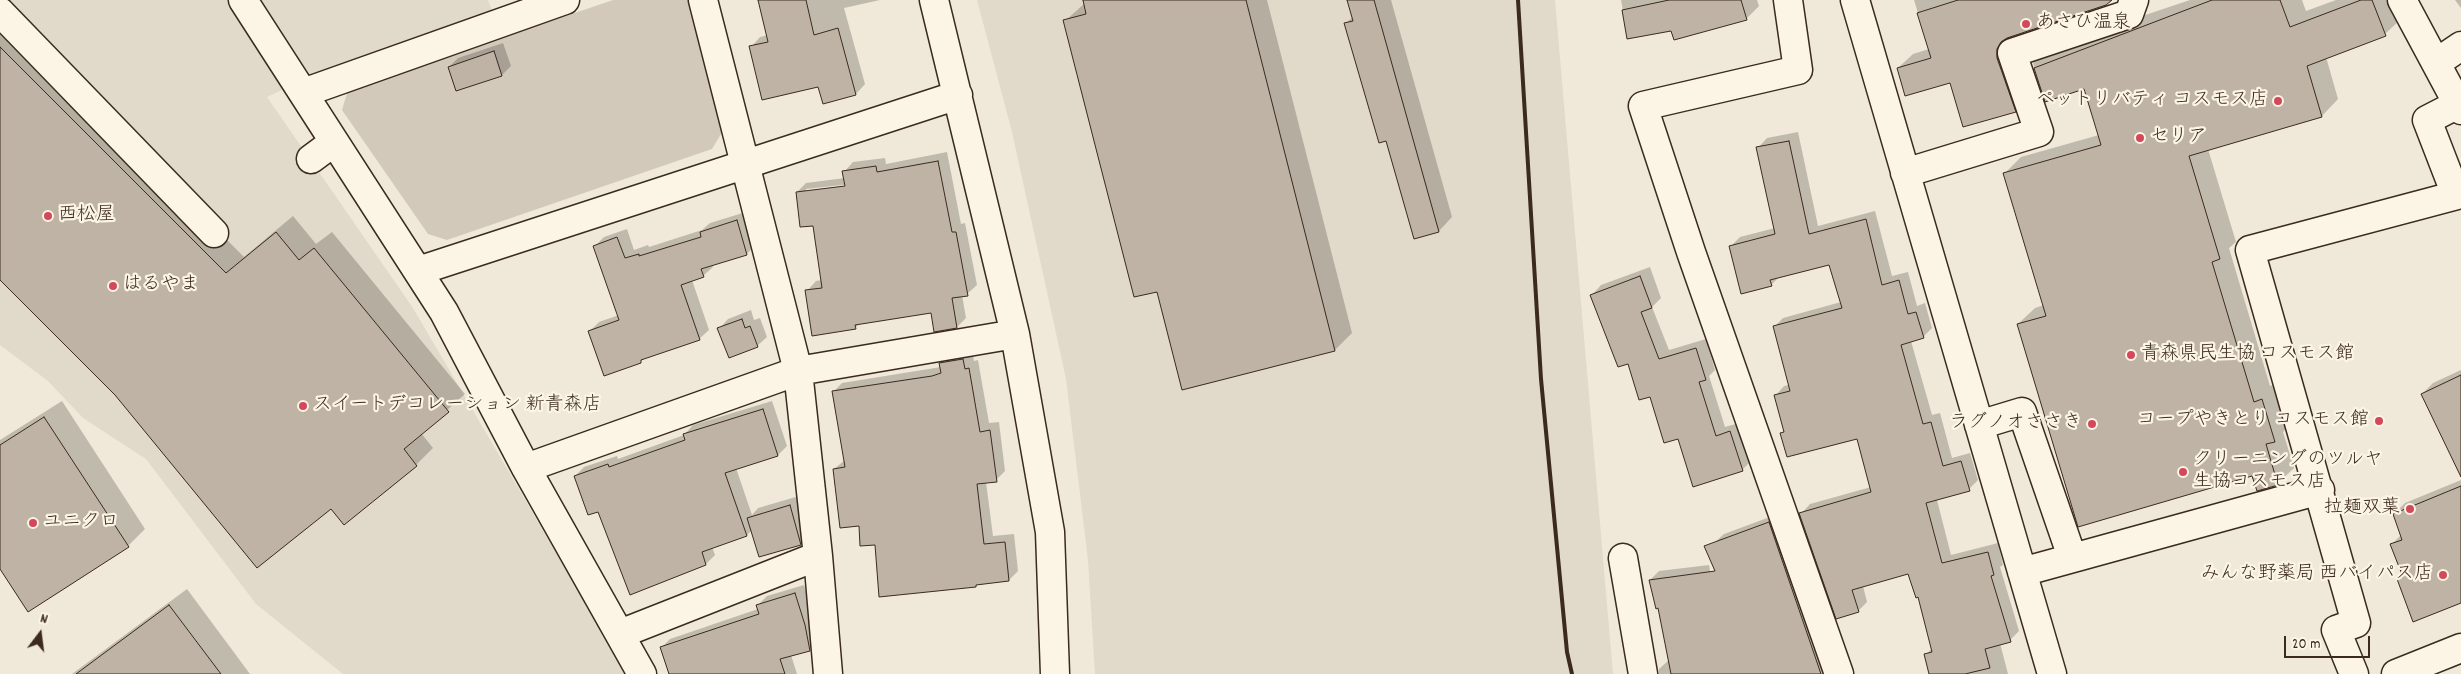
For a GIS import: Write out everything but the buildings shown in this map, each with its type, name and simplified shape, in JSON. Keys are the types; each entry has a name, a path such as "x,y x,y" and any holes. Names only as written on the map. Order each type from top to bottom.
{"street":[{"path":"303,92 565,0"},
{"path":"703,0 798,371 818,556 828,674"},
{"path":"934,0 1015,334 1050,532 1055,674"},
{"path":"1788,0 1798,70 1643,106 1691,252 1839,674"},
{"path":"1855,0 2052,674"},
{"path":"1906,173 2039,132 2012,53 2129,14 2134,0"},
{"path":"2354,674 2336,630 2356,623 2320,490 2250,250 2458,195 2427,120 2459,107 2402,0"},
{"path":"248,2 334,142 444,312 526,468 642,674"},
{"path":"0,12 214,233"},
{"path":"2436,63 2461,46"},
{"path":"418,271 958,95"},
{"path":"311,159 334,142"},
{"path":"526,468 798,371 1015,334"},
{"path":"1979,424 2022,412 2072,557"},
{"path":"2022,572 2320,490"},
{"path":"620,634 818,556"},
{"path":"1624,558 1643,674"},
{"path":"2396,674 2461,648"}],"shaded area":[{"path":"0,0 488,0 493,13 306,79 267,97 413,308 627,674 343,674 256,604 146,459 83,418 48,381 0,345"},
{"path":"613,0 692,0 724,129 712,149 447,240 428,234 342,110 348,90"},
{"path":"977,0 1555,0 1613,674 1095,674 1088,560 1066,379 1012,132"}],"railway":[{"path":"1518,0 1541,379 1567,652 1572,674"}],"place":[{"name":"あさひ温泉","path":"2026,24"},
{"name":"ペットリバティ コスモス店","path":"2278,101"},
{"name":"セリア","path":"2140,138"},
{"name":"西松屋","path":"48,216"},
{"name":"はるやま","path":"113,286"},
{"name":"青森県民生協 コスモス館","path":"2131,355"},
{"name":"スイートデコレーション 新青森店","path":"303,406"},
{"name":"コープやきとり コスモス館","path":"2379,421"},
{"name":"ラグノオささき","path":"2092,424"},
{"name":"クリーニングのツルヤ 生協コスモス店","path":"2183,472"},
{"name":"拉麺双葉","path":"2410,509"},
{"name":"ユニクロ","path":"33,523"},
{"name":"みんな野薬局 西バイパス店","path":"2443,575"}]}
